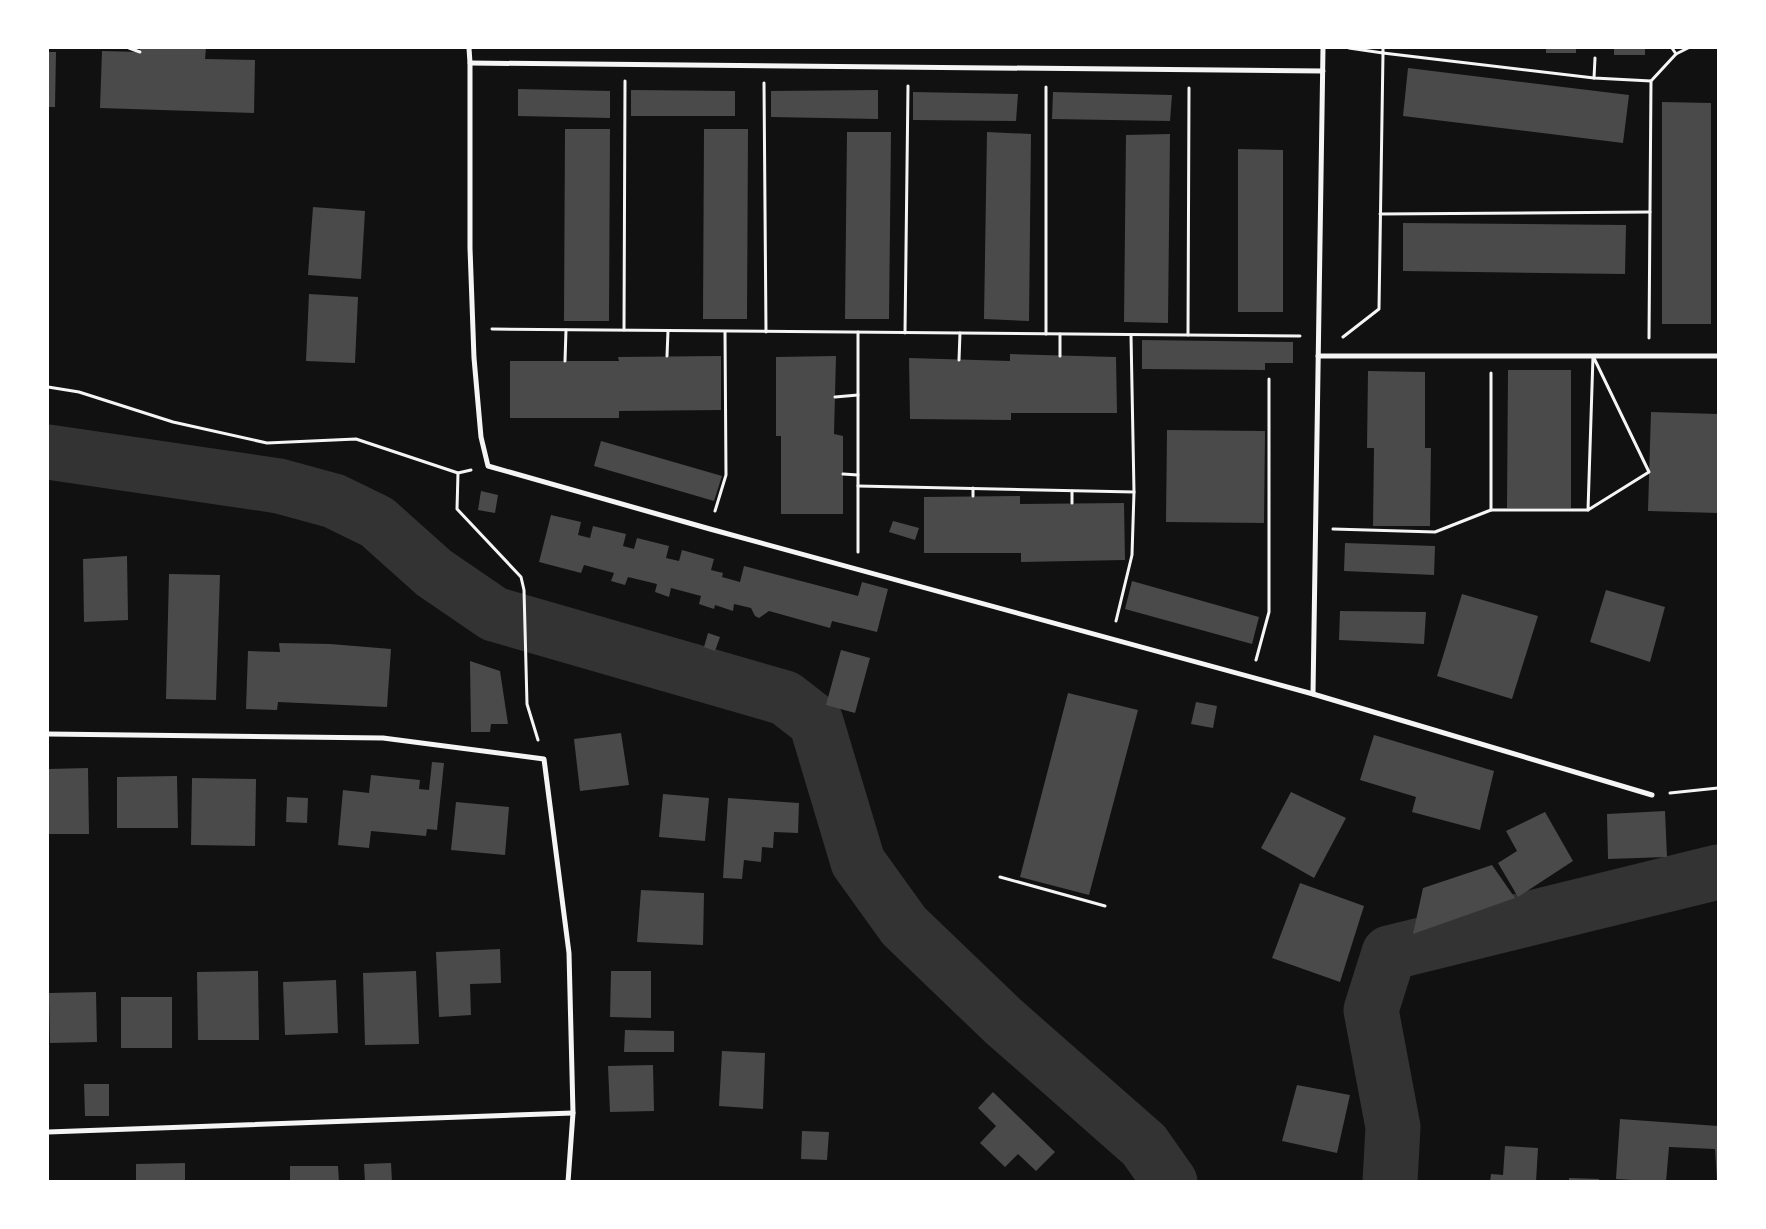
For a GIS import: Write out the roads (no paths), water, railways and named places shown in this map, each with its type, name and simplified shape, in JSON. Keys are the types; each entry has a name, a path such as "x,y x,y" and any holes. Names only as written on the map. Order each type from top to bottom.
{"street":[{"path":"469,48 470,248 474,358 481,437 488,466 710,529 1313,694 1652,795"},
{"path":"1313,694 1323,48"},
{"path":"470,63 1323,72"},
{"path":"1318,356 1718,356"},
{"path":"48,734 383,738 544,759 569,953 573,1113 568,1182"},
{"path":"48,1132 573,1113"}],"waterway":[{"path":"48,452 279,486 334,501 377,522 434,573 494,614 785,698 816,722 858,862 904,926 1003,1021 1144,1145 1170,1182"},
{"path":"1390,1182 1393,1127 1371,1010 1389,953 1718,872"}]}
